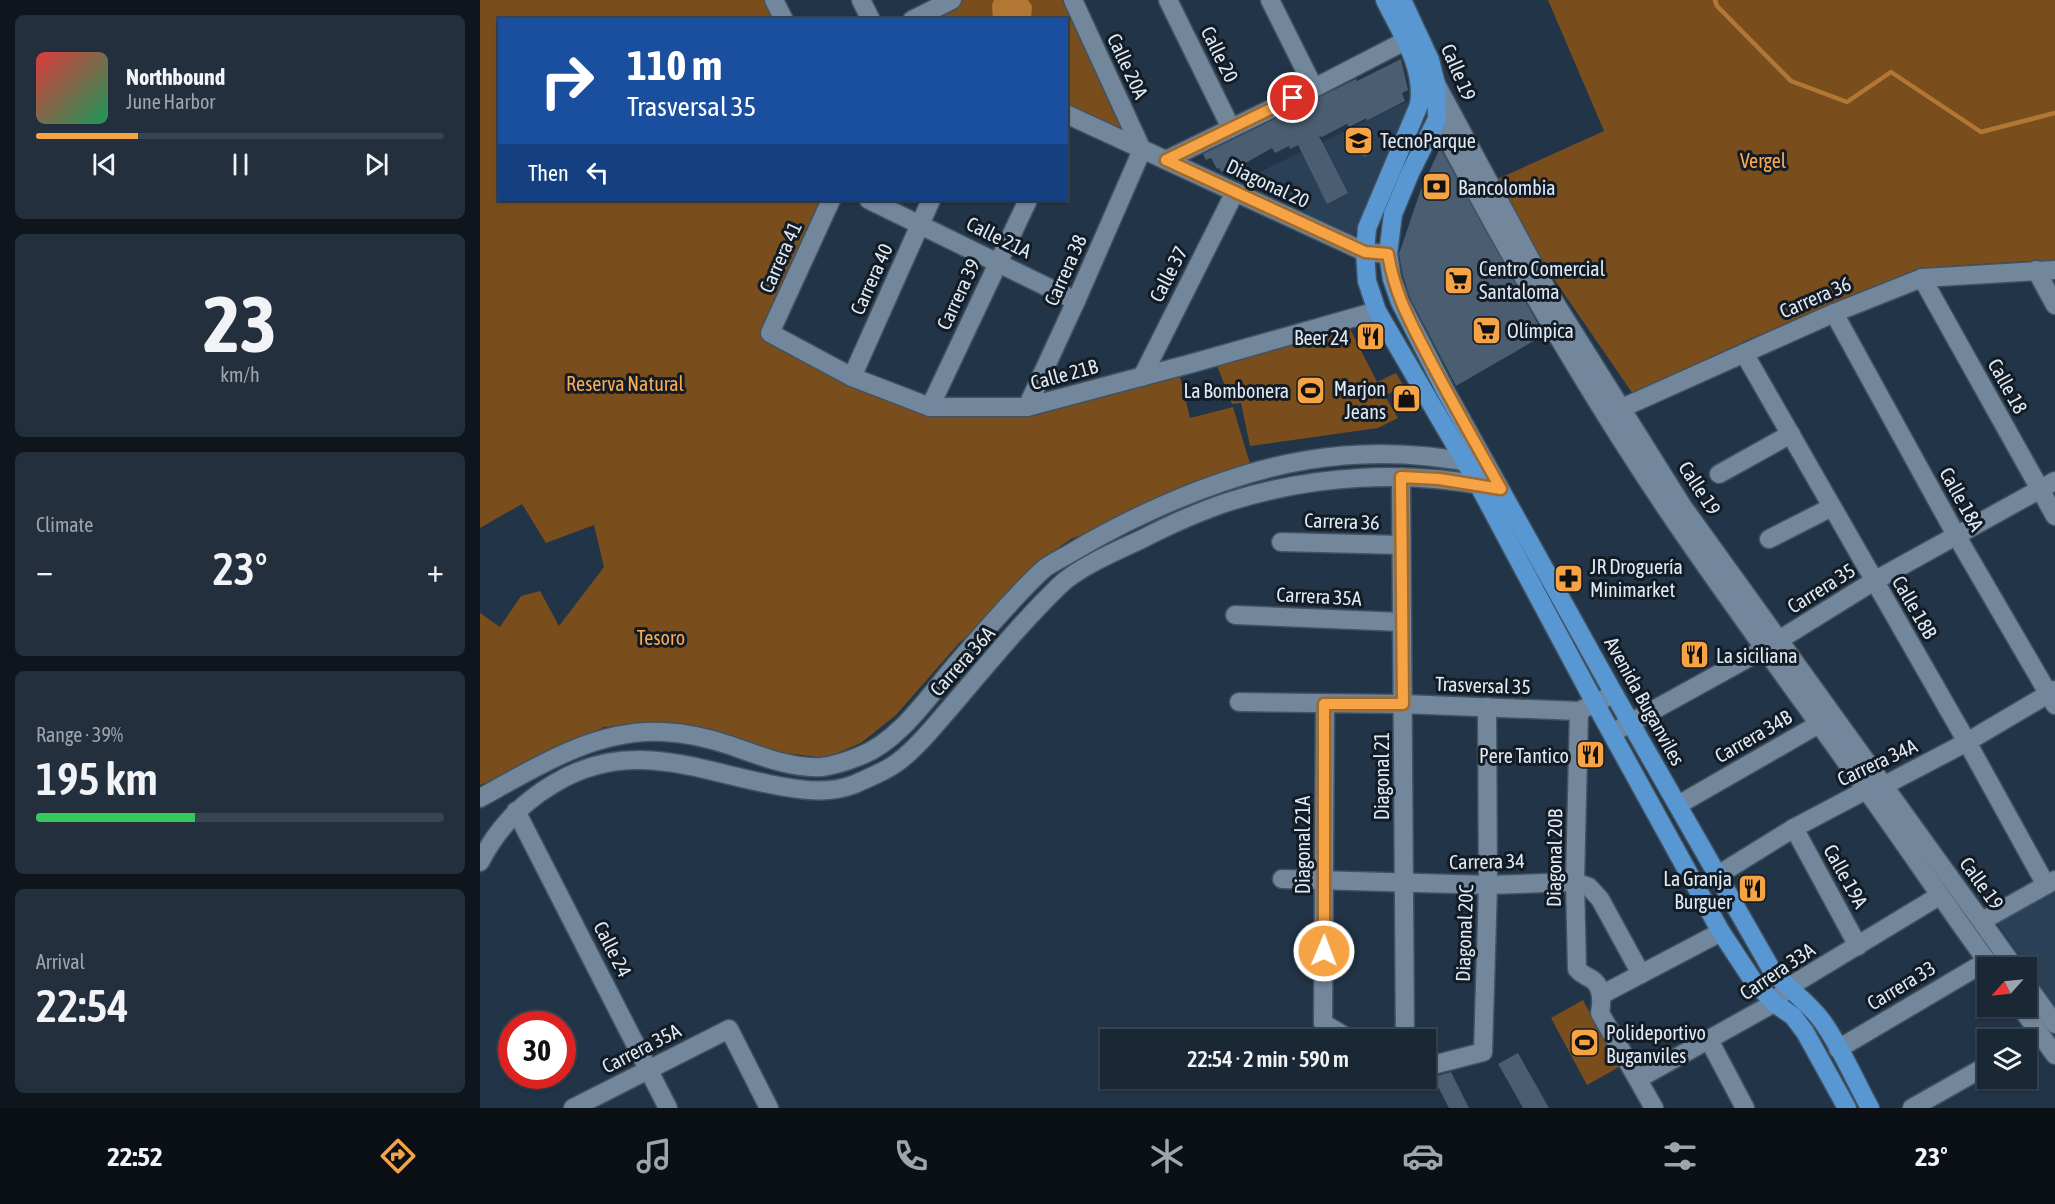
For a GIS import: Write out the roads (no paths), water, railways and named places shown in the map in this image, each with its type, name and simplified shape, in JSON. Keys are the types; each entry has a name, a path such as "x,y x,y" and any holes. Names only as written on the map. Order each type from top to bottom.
{"main road":[{"name":"Calle 19","path":"1385,0 1429,87"},
{"name":"Calle 19","path":"1402,0 1430,60 1429,87"},
{"path":"1429,87 1437,119"},
{"path":"1429,87 1419,105 1368,228 1365,252 1367,281 1377,311 1478,484 1587,707 1612,733 1720,932 1752,979 1774,1004 1793,1016 1805,1032 1847,1108"},
{"name":"Avenida Buganviles","path":"1437,119 1410,172 1393,214 1388,254 1392,279 1400,302 1445,390 1614,694 1770,967 1787,988 1822,1021 1870,1108"}],"street":[{"path":"774,0 783,18"},
{"path":"861,0 870,18"},
{"path":"916,18 952,0"},
{"name":"Calle 20A","path":"1073,0 1142,150"},
{"name":"Calle 20","path":"1168,0 1231,128"},
{"path":"1269,0 1314,88"},
{"path":"1166,160 1406,40"},
{"name":"Calle 19","path":"1429,87 1547,290 1671,515 1885,785 2007,957"},
{"name":"Diagonal 20","path":"1068,116 1365,252 1388,254"},
{"name":"Calle 19","path":"1437,119 1536,300 1614,412"},
{"name":"Carrera 38","path":"1027,407 1142,150"},
{"name":"Calle 37","path":"1142,377 1235,192"},
{"name":"Carrera 41","path":"770,333 831,201"},
{"name":"Calle 21A","path":"871,201 1076,301"},
{"name":"Carrera 40","path":"852,377 931,201"},
{"name":"Carrera 39","path":"930,408 1028,201"},
{"path":"2036,270 2055,304"},
{"name":"Carrera 36","path":"1614,412 1834,313 1922,278 2055,270"},
{"name":"Calle 18","path":"1922,278 2048,486 2055,516"},
{"name":"Calle 21B","path":"770,333 852,377 930,408 1027,407 1377,311"},
{"name":"Calle 18A","path":"1834,313 1956,535 2053,696"},
{"name":"Calle 18B","path":"1744,353 2050,883"},
{"path":"1719,474 1791,434"},
{"name":"Carrera 36A","path":"480,798 525,773 573,751 594,742 628,734 662,731 696,735 761,757 797,765 820,767 838,764 865,754 909,721 1004,610 1046,568 1099,536 1176,499 1255,470 1296,461 1337,456 1421,455 1488,466"},
{"name":"Carrera 36A","path":"480,862 490,843 516,811 538,793 563,778 589,767 617,761 645,759 674,761 792,789 821,791 849,786 875,775 895,764 930,730 1067,580 1166,527 1231,501 1286,487 1343,478 1401,477 1478,484 1501,489"},
{"name":"Diagonal 21","path":"1401,477 1405,1029"},
{"name":"Carrera 35","path":"1612,733 1773,644 1874,581 2048,486"},
{"path":"1769,539 1832,507"},
{"name":"Carrera 36","path":"1281,542 1401,545"},
{"name":"Carrera 35A","path":"1235,615 1402,622"},
{"name":"Calle 19","path":"1773,644 1819,724 1984,957"},
{"name":"Trasversal 35","path":"1239,702 1587,707 1614,694"},
{"name":"Carrera 34A","path":"1718,876 1794,828 1866,790 1885,785 2053,696"},
{"name":"Diagonal 21A","path":"1324,704 1323,1023 1333,1029"},
{"name":"Diagonal 20C","path":"1436,1064 1483,1052 1488,885 1486,707"},
{"name":"Diagonal 20B","path":"1587,707 1575,882 1577,969 1582,975 1594,980 1601,995"},
{"name":"Carrera 34B","path":"1678,805 1819,724"},
{"name":"Calle 24","path":"516,811 668,1108"},
{"name":"Calle 19A","path":"1794,828 1858,946"},
{"name":"Carrera 34","path":"1282,879 1488,885 1575,882"},
{"path":"1575,882 1589,887 1600,899 1641,974"},
{"path":"1982,921 2050,883"},
{"name":"Carrera 33A","path":"1638,1079 1774,1004 1787,988 1939,896"},
{"path":"1654,1108 1600,1012 1601,995 1720,932"},
{"name":"Carrera 33","path":"1838,1049 1977,971"},
{"path":"2029,1017 2055,1055"},
{"path":"2036,1017 2041,1033"},
{"name":"Carrera 35A","path":"573,1108 729,1029 769,1108"},
{"path":"1709,1040 1745,1108"},
{"path":"1912,1108 1977,1071"}],"waterway":[{"path":"1715,0 1717,6 1791,81 1847,102 1891,72 1981,132 2055,113"}],"place":[{"name":"TecnoParque","path":"1359,140"},
{"name":"Bancolombia","path":"1437,187"},
{"name":"Centro Comercial Santaloma","path":"1458,280"},
{"name":"Olímpica","path":"1486,330"},
{"name":"Beer 24","path":"1370,337"},
{"name":"La Bombonera","path":"1310,390"},
{"name":"Marjon Jeans","path":"1407,399"},
{"name":"JR Droguería Minimarket","path":"1569,578"},
{"name":"La siciliana","path":"1695,655"},
{"name":"Pere Tantico","path":"1590,755"},
{"name":"La Granja Burguer","path":"1753,889"},
{"name":"Polideportivo Buganviles","path":"1585,1043"}],"park label":[{"name":"Vergel","path":"1763,160"},
{"name":"Reserva Natural","path":"625,383"},
{"name":"Tesoro","path":"661,637"}]}
